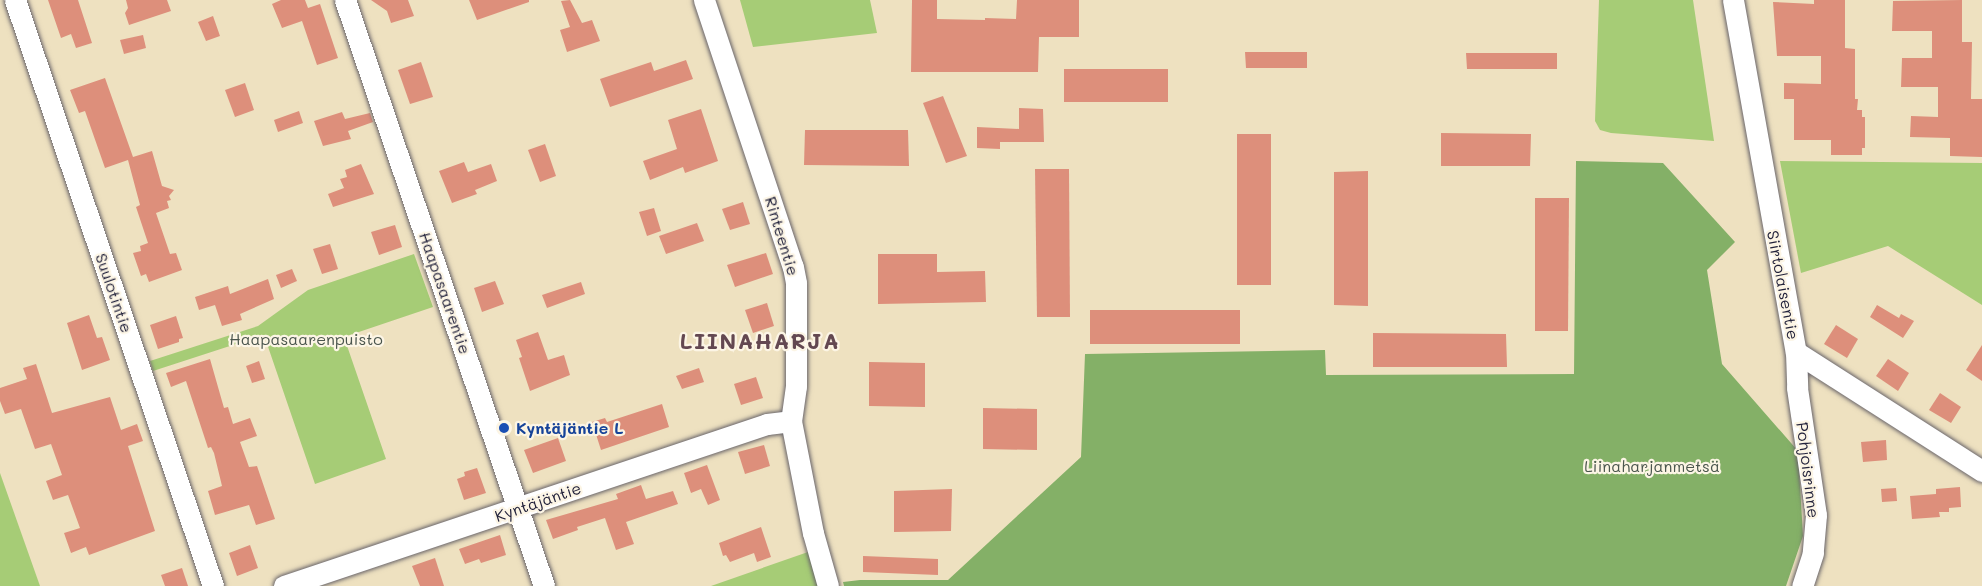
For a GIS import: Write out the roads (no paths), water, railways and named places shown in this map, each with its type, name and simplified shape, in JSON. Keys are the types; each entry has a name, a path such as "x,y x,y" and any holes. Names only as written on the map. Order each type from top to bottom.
{"street":[{"name":"Suulotintie","path":"15,0 213,586"},
{"name":"Haapasaarentie","path":"345,0 544,586"},
{"name":"Rinteentie","path":"704,0 793,267 796,283 796,386 791,421 813,533 828,586"},
{"name":"Siirtolaisentie","path":"1733,0 1796,352 1982,471"},
{"name":"Pohjoisrinne","path":"1796,352 1797,388 1816,515 1813,553 1802,586"},
{"name":"Kyntäjäntie","path":"284,586 767,423 791,421"}],"place":[{"name":"Kyntäjäntie L","path":"504,428"}],"district":[{"name":"LIINAHARJA","path":"760,341"}],"park label":[{"name":"Haapasaarenpuisto","path":"306,339"},
{"name":"Liinaharjanmetsä","path":"1652,466"}]}
